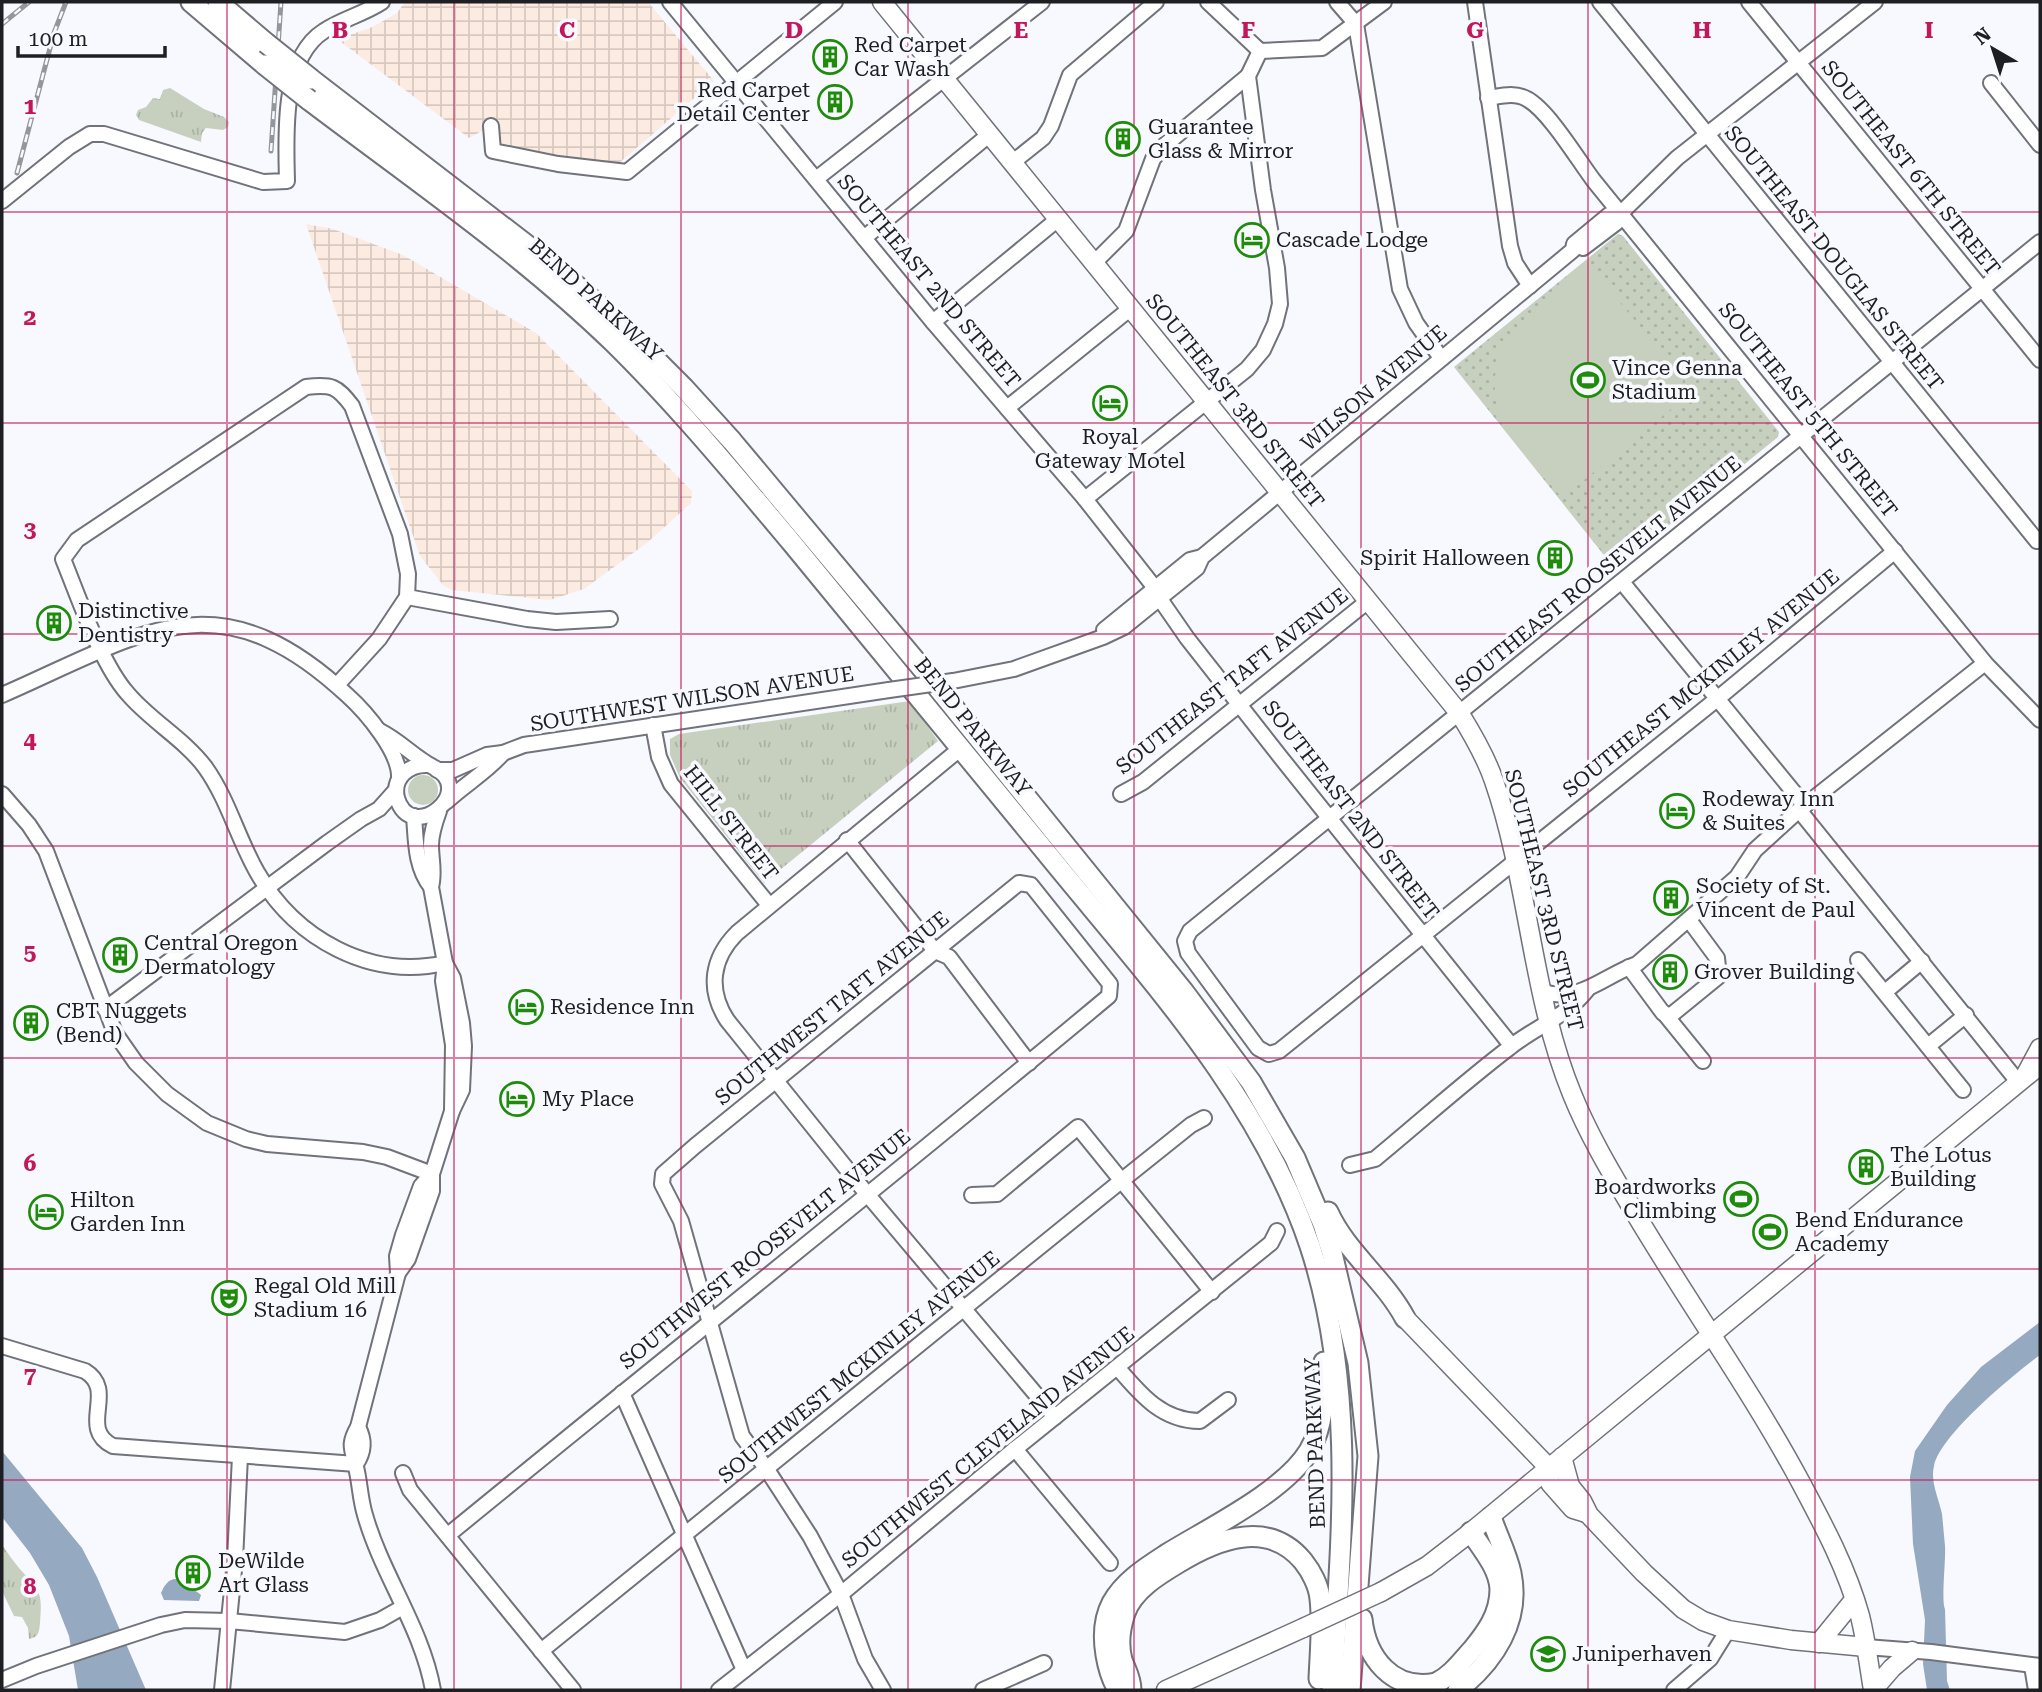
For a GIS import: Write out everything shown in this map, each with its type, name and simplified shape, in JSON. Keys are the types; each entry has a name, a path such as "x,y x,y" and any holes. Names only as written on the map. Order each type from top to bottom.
{"highway":[{"name":"BEND PARKWAY","path":"191,2 309,100 506,249 613,342 723,461 961,748 1163,997 1243,1107 1300,1217 1318,1270 1333,1337 1341,1425 1342,1527 1332,1690"},
{"name":"BEND PARKWAY","path":"218,2 311,79 513,232 561,272 640,343 708,414 925,672 1195,1005 1251,1082 1295,1158 1311,1194 1332,1253 1358,1363 1368,1456 1350,1690"},
{"path":"1295,1158 1322,1198 1343,1237 1393,1296 1405,1318"},
{"path":"1118,1690 1108,1664 1104,1643 1108,1614 1116,1596 1152,1563 1269,1491 1292,1472 1310,1449 1319,1427 1324,1400 1318,1270"},
{"path":"1458,1690 1487,1663 1503,1640 1510,1619 1513,1596 1511,1572 1491,1517"},
{"path":"1357,1577 1363,1637 1373,1660 1386,1676 1401,1686 1424,1688 1432,1685 1456,1669 1489,1630 1498,1607 1500,1587 1492,1563 1471,1532"},
{"path":"1131,1690 1131,1680 1122,1660 1120,1638 1126,1610 1133,1598 1158,1575 1190,1556 1211,1545 1246,1535 1268,1538 1290,1548 1305,1563 1315,1581 1320,1599 1318,1690"}],"main road":[{"name":"SOUTHEAST 3RD STREET","path":"882,2 1460,713 1479,746 1494,782 1515,862 1550,1023 1571,1092 1589,1132 1664,1261 1755,1402 1810,1500 1836,1553 1854,1600 1873,1690"},
{"path":"2022,1080 2040,1048"},
{"path":"1166,1690 1381,1592 1427,1566 1491,1517 2040,1065"},
{"path":"1405,1318 1555,1462"},
{"path":"1555,1462 1550,1483 1573,1508 1589,1515 1665,1594 1703,1621 1728,1630 1866,1647"},
{"path":"1819,1643 1854,1600"},
{"path":"1873,1690 1892,1668 1914,1651"}],"street":[{"path":"2,201 69,147 90,134 104,134 263,182 287,181 286,112 301,56 312,40 322,32 382,2"},
{"name":"SOUTHEAST 2ND STREET","path":"670,2 933,322 1085,499 1187,638 1511,1045"},
{"path":"491,126 494,151 558,164 628,172 835,2"},
{"path":"816,179 1042,2"},
{"path":"1013,162 1043,138 1051,126 1070,75 1156,2"},
{"path":"1208,2 1260,51 1322,48 1384,2"},
{"path":"1337,2 1356,24 1400,289 1416,323 1441,358"},
{"path":"1475,2 1510,246 1515,263 1530,286"},
{"name":"SOUTHEAST DOUGLAS STREET","path":"1600,2 2037,541"},
{"name":"SOUTHEAST 6TH STREET","path":"1749,2 2040,360"},
{"name":"WILSON AVENUE","path":"889,690 1014,669 1096,640 1157,594 1190,560 1202,558 1281,493 1573,250 1574,244 1609,215 1620,213 1677,158 1875,2"},
{"path":"1094,263 1125,231 1153,159 1165,145 1248,76 1260,51"},
{"path":"1085,499 1247,369 1263,350 1275,324 1280,304 1277,268 1263,190 1248,76"},
{"path":"1991,83 2040,145"},
{"name":"SOUTHEAST 5TH STREET","path":"1488,98 1511,95 1526,98 1547,118 1620,213 1985,663 2016,697 2039,715"},
{"path":"864,238 990,134"},
{"path":"933,322 1058,219"},
{"name":"SOUTHEAST ROOSEVELT AVENUE","path":"1269,1054 1258,1048 1188,953 1185,941 1190,931 2040,242"},
{"path":"1007,408 1131,308"},
{"path":"337,685 379,639 407,597 408,574 400,534 352,406 339,388 323,385 306,387 78,540 63,559 114,674 127,693 186,746 205,767 258,874 296,922 316,938 366,962 422,968 445,963"},
{"name":"SOUTHEAST MCKINLEY AVENUE","path":"1269,1054 1279,1051 1424,937 1895,551"},
{"path":"1622,582 1966,1016 2022,1080"},
{"path":"407,597 537,620 556,622 610,619"},
{"name":"SOUTHEAST TAFT AVENUE","path":"1121,794 1143,782 1368,601"},
{"path":"2,695 102,649 164,628 228,626 256,633 282,645 314,666 337,685 380,731 397,740 416,758 433,767 447,782 447,797 432,831 434,876 431,887"},
{"path":"1543,992 1564,996 1587,990 1637,964 1734,880 1755,850 1802,808 1985,663"},
{"name":"SOUTHWEST WILSON AVENUE","path":"433,767 453,770 487,755 503,753 524,745 889,690"},
{"name":"HILL STREET","path":"653,725 659,757 671,784 769,905"},
{"path":"380,731 400,771 397,798 409,813 423,876 431,887 445,963 453,978 464,1046 462,1090 452,1111 432,1174 432,1191 408,1259 398,1273 358,1427 362,1435 362,1455 356,1464 365,1515 423,1656 432,1690"},
{"path":"961,748 740,929 724,947 716,964 714,983 724,1014 867,1194 1055,1417"},
{"name":"SOUTHWEST WILSON AVENUE","path":"442,808 473,777 494,764 503,753"},
{"path":"105,1009 267,887 379,809 411,767 433,767"},
{"path":"2,794 29,825 46,851 115,1033 136,1063 167,1094 207,1123 246,1139 267,1144 363,1152 387,1157 432,1174"},
{"path":"353,827 384,814 431,815 442,808"},
{"path":"847,840 935,951 948,957 1029,1063"},
{"name":"SOUTHWEST TAFT AVENUE","path":"709,1323 681,1221 662,1184 663,1174 777,1080 1019,883 1031,885 1110,984 1109,996"},
{"path":"1664,1013 1670,1016 1719,976 1717,958 1689,920"},
{"path":"1858,960 1963,1090"},
{"path":"1885,992 1922,961"},
{"path":"1629,967 1703,1061"},
{"path":"1350,1165 1375,1159 1511,1045 1550,1023 1577,1003 1587,990"},
{"name":"SOUTHWEST ROOSEVELT AVENUE","path":"448,1535 1109,996"},
{"path":"1928,1046 1966,1016"},
{"name":"SOUTHWEST MCKINLEY AVENUE","path":"541,1651 1121,1181 1191,1125 1204,1118"},
{"path":"972,1195 997,1194 1079,1127 1212,1292"},
{"name":"SOUTHWEST CLEVELAND AVENUE","path":"719,1690 1271,1244 1277,1231"},
{"path":"709,1323 742,1436 810,1536 841,1594 865,1659 883,1690"},
{"path":"2,1346 85,1371 95,1377 99,1385 99,1432 103,1441 113,1447 356,1464"},
{"path":"1117,1367 1149,1402 1177,1418 1200,1421 1228,1400"},
{"path":"622,1394 744,1670"},
{"path":"1015,1449 1110,1563"},
{"path":"222,1690 240,1456"},
{"path":"403,1473 410,1490 573,1690"},
{"path":"2,1680 62,1657 185,1620 229,1621 345,1632 380,1620 403,1607"},
{"path":"1674,1690 1710,1659 1728,1630"},
{"path":"1866,1647 2036,1666 2036,1690"},
{"path":"983,1690 1044,1663"}],"shaded area":[{"path":"405,2 648,2 714,81 618,164 504,148 489,127 469,138 337,39 385,20 397,13"},
{"path":"306,224 333,229 403,255 536,333 692,491 691,503 648,542 584,589 550,600 452,590 443,585 420,556"}],"green space":[{"path":"170,88 204,109 224,117 229,122 228,127 223,130 206,128 201,142 139,120 136,115 138,110 146,107 153,98 160,99 163,90"},
{"path":"1618,234 1623,236 1779,432 1778,437 1615,569 1454,367"},
{"name":"Vince Genna Stadium","path":"1588,265 1683,377 1681,401 1562,498 1502,425 1494,383 1499,351 1535,308"},
{"path":"910,701 938,741 764,883 680,778 670,755 670,739 679,734"},
{"path":"423,775 434,779 438,790 434,801 423,805 412,801 408,790 412,779"},
{"path":"2,1545 40,1597 39,1629 37,1635 29,1639 28,1628 22,1617 14,1616 2,1591"}],"water":[{"path":"2040,1322 2040,1355 1979,1406 1949,1438 1934,1466 1934,1484 1942,1514 1945,1546 1943,1597 1947,1681 1950,1690 1927,1690 1923,1664 1925,1620 1913,1544 1910,1477 1915,1451 1947,1405 1981,1367"},
{"path":"2,1451 82,1548 146,1690 78,1690 69,1636 49,1585 30,1553 2,1517"},
{"path":"176,1579 201,1595 199,1601 164,1600 161,1593 163,1588"}],"railway":[{"path":"2,24 29,2"},
{"path":"17,173 54,33 66,2"},
{"path":"271,151 281,2"}],"place":[{"name":"Red Carpet Car Wash","path":"830,57"},
{"name":"Red Carpet Detail Center","path":"835,102"},
{"name":"Guarantee Glass & Mirror","path":"1123,139"},
{"name":"Cascade Lodge","path":"1252,240"},
{"name":"Vince Genna Stadium","path":"1588,380"},
{"name":"Royal Gateway Motel","path":"1110,403"},
{"name":"Spirit Halloween","path":"1555,558"},
{"name":"Distinctive Dentistry","path":"54,623"},
{"name":"Rodeway Inn & Suites","path":"1677,811"},
{"name":"Society of St. Vincent de Paul","path":"1671,898"},
{"name":"Central Oregon Dermatology","path":"120,955"},
{"name":"Grover Building","path":"1670,972"},
{"name":"Residence Inn","path":"526,1007"},
{"name":"CBT Nuggets (Bend)","path":"31,1023"},
{"name":"My Place","path":"517,1099"},
{"name":"The Lotus Building","path":"1866,1167"},
{"name":"Boardworks Climbing","path":"1741,1199"},
{"name":"Hilton Garden Inn","path":"46,1212"},
{"name":"Bend Endurance Academy","path":"1770,1232"},
{"name":"Regal Old Mill Stadium 16","path":"229,1298"},
{"name":"DeWilde Art Glass","path":"193,1573"},
{"name":"Juniperhaven","path":"1548,1654"}]}
